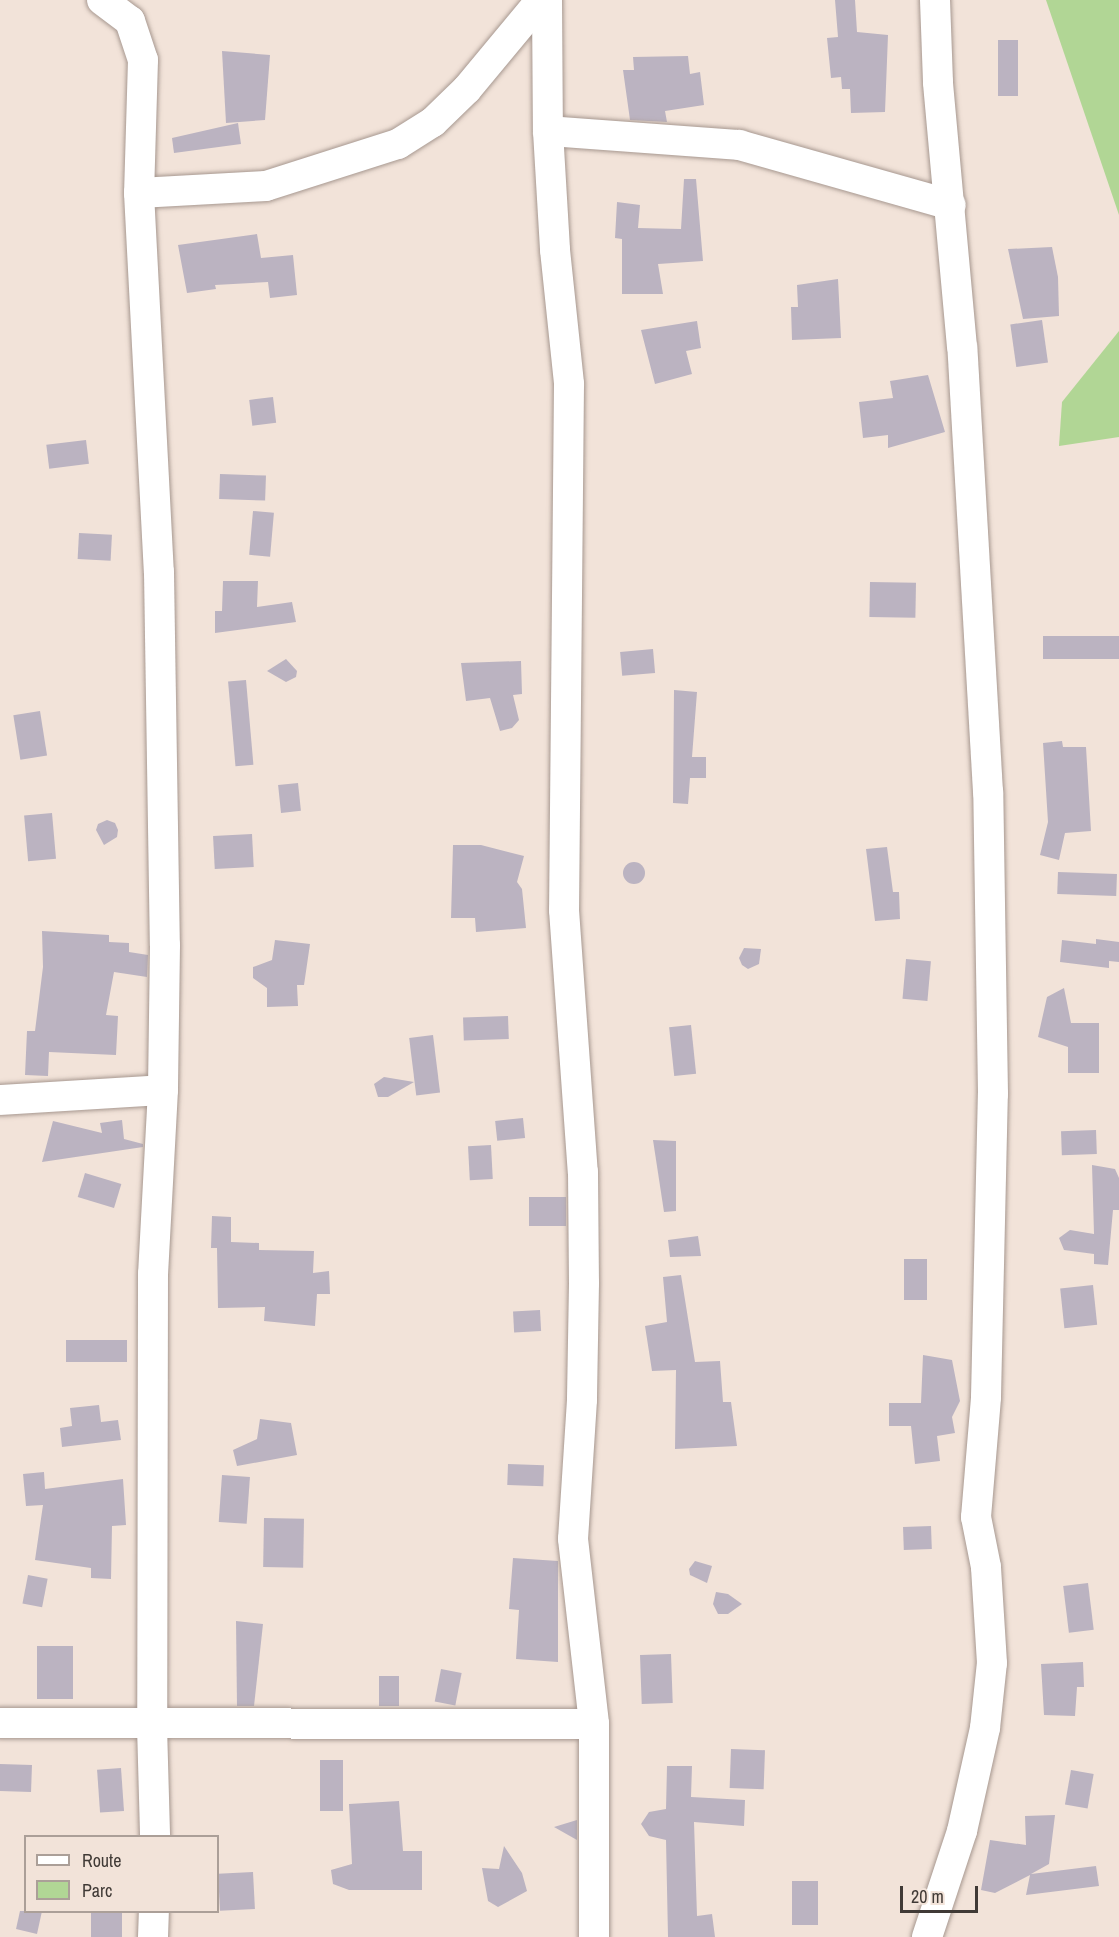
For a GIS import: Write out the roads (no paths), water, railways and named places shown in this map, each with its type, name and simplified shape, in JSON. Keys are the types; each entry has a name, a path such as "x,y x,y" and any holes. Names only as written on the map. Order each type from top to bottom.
{"street":[{"path":"102,0 137,10 143,60 140,193 159,572 165,945 163,1090 153,1274 152,1726 155,1835"},
{"path":"140,193 266,186 398,144 433,122 467,89 541,0"},
{"path":"547,0 548,131 555,250 569,384 564,910 583,1173 584,1272 582,1400 573,1539 594,1724 594,1937"},
{"path":"927,1937 962,1831 985,1728 992,1663 986,1567 976,1517 986,1397 993,1094 988,792 951,206 938,82 935,0"},
{"path":"548,131 739,145 951,206"},
{"path":"0,1100 163,1090"},
{"path":"0,1723 152,1726 594,1724"},
{"path":"153,1937 154,1913"}]}
